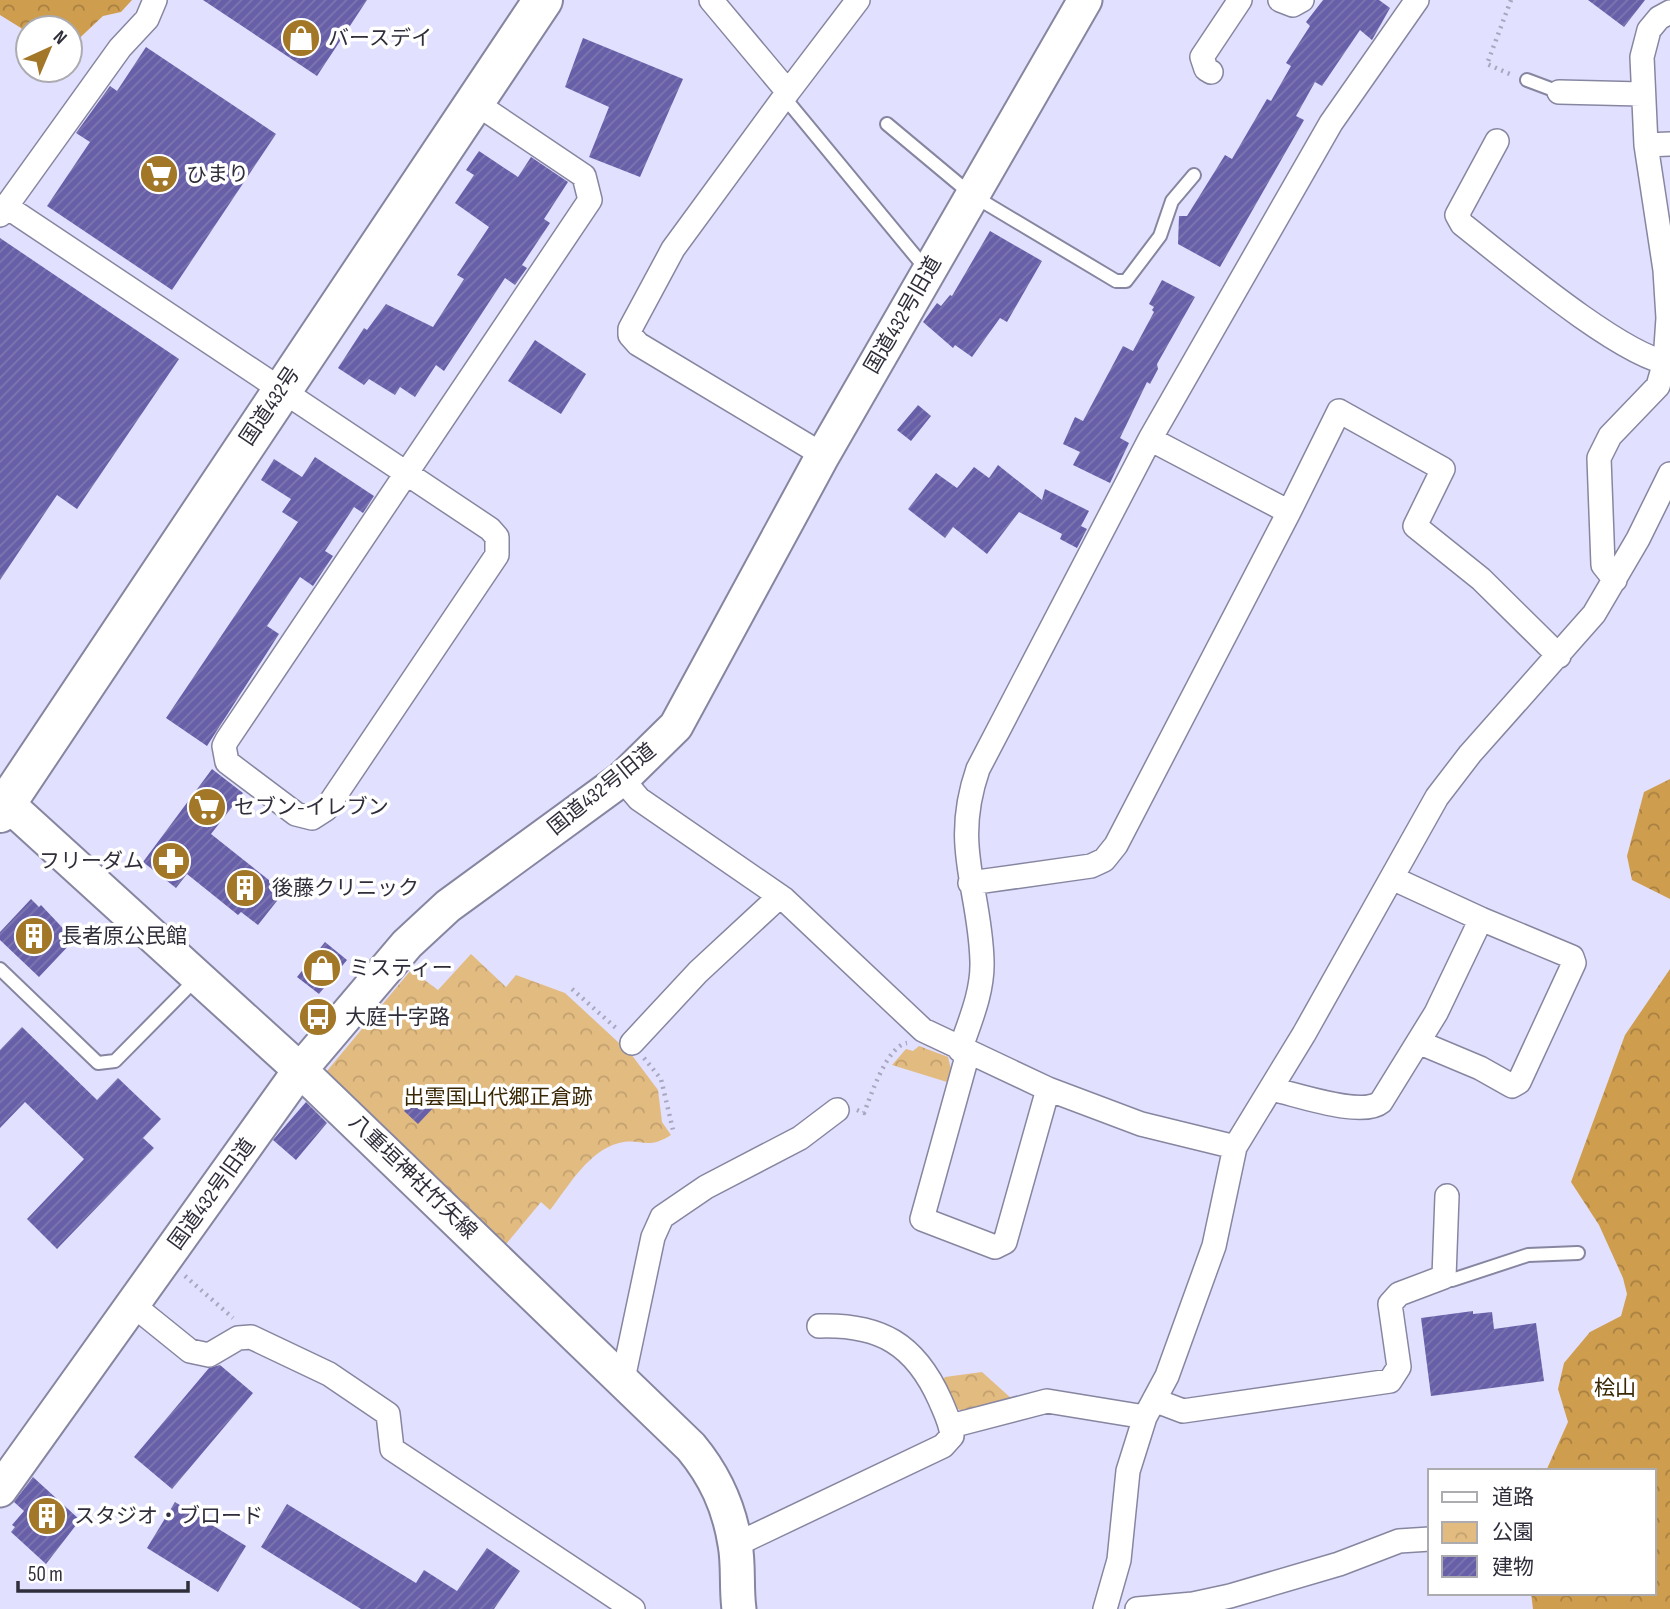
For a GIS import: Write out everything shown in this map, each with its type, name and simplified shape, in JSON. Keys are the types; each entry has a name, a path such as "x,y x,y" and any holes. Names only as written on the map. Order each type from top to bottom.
{"highway":[{"name":"国道432号","path":"2,804 543,0"}],"street":[{"path":"156,0 147,19 120,48 4,211 281,390 407,474 490,529 497,537 496,555 326,809 321,814 304,817 227,762 224,746 407,474 590,200 584,176 474,102"},
{"path":"711,0 786,94"},
{"path":"823,454 638,344 630,335 630,329 673,249 858,0"},
{"name":"国道432号旧道","path":"0,1490 300,1070 407,944 449,906 622,779 676,726 823,454 1085,0"},
{"path":"1210,72 1206,69 1202,57 1240,0"},
{"path":"1280,0 1293,5 1302,0"},
{"path":"1048,1088 1004,1242 995,1247 922,1219 980,991 982,970 964,833 971,789 978,769 1150,439 1331,123 1416,0"},
{"path":"1615,580 1603,565 1599,458 1610,436 1658,386 1667,362 1665,270 1641,94 1645,38 1654,22 1670,12"},
{"path":"1559,92 1641,94"},
{"path":"1497,141 1457,215 1462,224 1553,295 1649,359 1667,362"},
{"path":"1646,145 1670,144"},
{"path":"970,883 1091,866 1104,860 1116,845 1339,411 1443,469 1415,526 1481,579 1559,656"},
{"path":"1150,439 1289,512"},
{"path":"1105,1609 1119,1560 1128,1471 1150,1409 1167,1376 1214,1246 1235,1147 1437,797 1457,770 1594,614 1615,580 1670,474"},
{"path":"622,779 639,799 780,896 923,1030 964,1052 1141,1124 1235,1147"},
{"name":"八重垣神社竹矢線","path":"2,804 300,1070 691,1447 710,1471 723,1495 735,1545 735,1608"},
{"path":"1392,878 1480,919 1572,957 1574,963 1519,1082 1512,1086 1480,1068 1418,1042"},
{"path":"632,1043 698,972 780,896"},
{"path":"1271,1088 1356,1108 1373,1108 1381,1102 1449,988 1480,919"},
{"path":"623,1379 653,1237 662,1217 706,1187 800,1138 836,1110"},
{"path":"951,1426 1047,1401 1183,1410 1391,1381 1399,1367 1389,1309 1392,1300 1444,1277 1447,1196"},
{"path":"133,1305 190,1351 209,1355 244,1337 251,1337 329,1374 388,1414 392,1449 633,1609"},
{"path":"735,1545 943,1446 952,1436 951,1426 930,1376 921,1362 906,1349 869,1330 844,1325 819,1326"},
{"path":"1152,1608 1230,1596 1339,1564 1399,1541 1428,1539"}],"lane":[{"path":"1527,80 1559,92"},
{"path":"786,94 928,272"},
{"path":"887,124 972,195 1116,281 1126,281 1160,236 1172,201 1194,175"},
{"path":"0,969 98,1063 116,1061 198,977"},
{"path":"1444,1277 1452,1280 1528,1255 1578,1253"}],"path":[{"path":"1511,0 1487,64 1489,68 1527,80"},
{"path":"836,1110 864,1113 882,1070 896,1050 903,1044 912,1043 923,1030"},
{"path":"166,1259 238,1323 244,1337"}],"green space":[{"path":"0,0 132,0 121,12 103,16 84,34 84,14 14,14 14,24 0,15"},
{"path":"1670,779 1670,899 1632,880 1627,856 1644,792"},
{"name":"出雲国山代郷正倉跡","path":"471,954 506,987 516,975 565,993 631,1054 658,1090 662,1122 671,1135 649,1143 619,1143 598,1153 580,1170 550,1210 541,1202 502,1249 322,1077 411,970 438,990"},
{"name":"桧山","path":"1670,969 1670,1609 1533,1609 1531,1595 1656,1595 1656,1469 1547,1469 1568,1422 1558,1389 1564,1363 1590,1332 1621,1316 1627,1294 1623,1278 1599,1225 1571,1182 1625,1035"},
{"path":"919,1046 948,1057 951,1069 947,1082 892,1065 906,1049 913,1051"},
{"path":"982,1372 1012,1399 963,1412 952,1405 940,1384 945,1377"}],"building":[{"name":"バースデイ","path":"203,0 367,0 317,76"},
{"path":"1323,0 1379,0 1390,8 1372,40 1360,30 1322,86 1315,82 1296,116 1304,120 1220,267 1178,244 1179,216 1187,216 1225,155 1232,159 1267,99 1271,101 1291,66 1286,63 1310,26 1306,22"},
{"path":"1588,0 1645,0 1624,27"},
{"path":"583,38 683,79 640,177 589,157 609,107 565,87"},
{"name":"ひまり","path":"146,47 276,134 172,290 47,206 90,142 76,133 110,86 117,91"},
{"path":"479,151 518,177 531,157 568,182 544,219 550,223 522,265 527,268 515,285 505,278 444,371 436,365 415,397 400,387 395,395 369,379 364,385 338,368 364,328 367,330 386,304 433,327 464,279 457,275 489,227 455,203 474,175 466,170"},
{"path":"990,231 1042,261 1007,322 1000,318 972,357 955,345 953,348 923,322 937,303 941,306 952,296"},
{"path":"0,238 179,359 77,509 57,495 0,580"},
{"path":"1162,280 1195,297 1157,364 1158,369 1150,384 1147,382 1120,438 1129,443 1110,483 1073,465 1080,452 1063,444 1075,417 1083,421 1123,346 1133,351 1154,312 1154,307 1149,304"},
{"path":"535,340 586,374 561,414 508,381"},
{"path":"918,405 931,416 911,441 897,430"},
{"path":"315,457 374,496 363,513 354,507 325,551 333,556 313,586 300,577 267,626 279,634 207,746 166,718 298,522 282,512 291,499 261,480 274,459 302,477"},
{"path":"998,465 1042,500 1045,489 1089,511 1081,526 1087,529 1077,548 1060,539 1062,534 1019,512 987,554 953,527 945,538 908,509 936,473 957,488 974,467 989,478"},
{"path":"212,769 243,793 211,834 284,892 258,925 241,912 238,915 187,874 176,888 143,862"},
{"name":"長者原公民館","path":"31,899 39,907 41,905 74,940 39,977 0,940 0,932"},
{"name":"ミスティー","path":"325,942 347,960 319,994 297,977"},
{"path":"22,1027 97,1100 118,1078 161,1119 143,1138 154,1148 57,1249 27,1219 84,1159 25,1102 0,1128 0,1050"},
{"path":"420,1094 434,1107 418,1124 404,1111"},
{"path":"306,1102 327,1123 296,1160 273,1140"},
{"path":"1473,1311 1473,1314 1492,1312 1494,1329 1536,1323 1544,1381 1431,1396 1421,1318"},
{"path":"220,1365 253,1393 172,1489 134,1457 209,1368"},
{"name":"スタジオ・ブロード","path":"33,1477 80,1520 46,1564 11,1532 15,1527 12,1525 24,1511 14,1502"},
{"path":"175,1502 246,1546 218,1592 147,1548"},
{"path":"287,1504 416,1583 424,1570 457,1591 487,1548 520,1571 494,1609 361,1609 261,1547"}],"place":[{"name":"バースデイ","path":"301,38"},
{"name":"ひまり","path":"159,174"},
{"name":"セブン-イレブン","path":"207,807"},
{"name":"フリーダム","path":"171,861"},
{"name":"後藤クリニック","path":"245,888"},
{"name":"長者原公民館","path":"34,936"},
{"name":"ミスティー","path":"322,968"},
{"name":"大庭十字路","path":"318,1017"},
{"name":"スタジオ・ブロード","path":"47,1516"}]}
